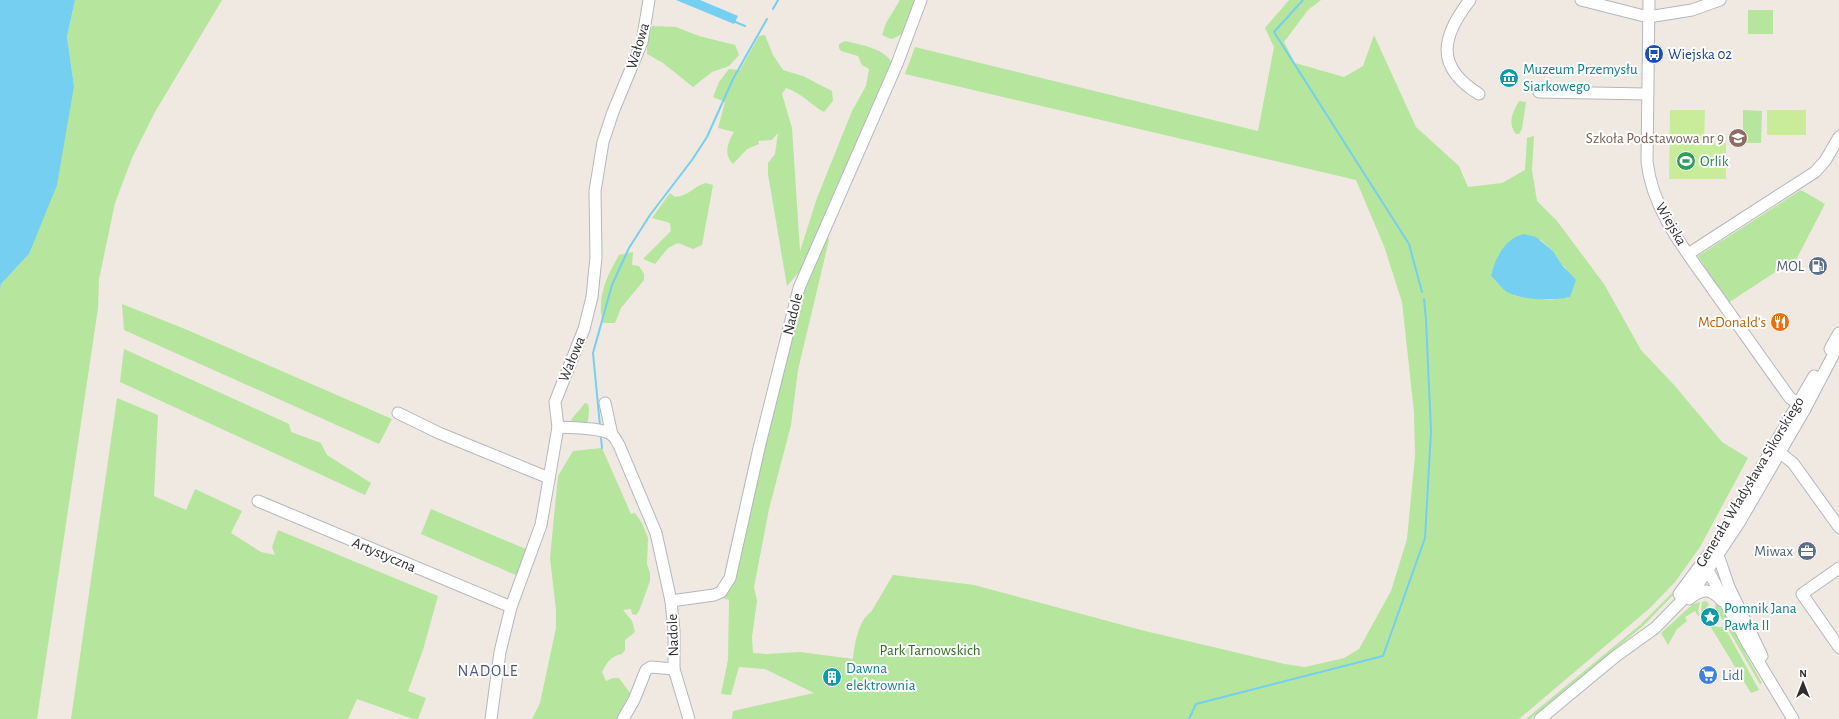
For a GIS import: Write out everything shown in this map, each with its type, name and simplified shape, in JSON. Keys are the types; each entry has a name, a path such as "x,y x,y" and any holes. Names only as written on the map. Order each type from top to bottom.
{"street":[{"name":"Wałowa","path":"491,719 499,660 511,607 541,525 558,427 555,402 584,329 592,297 596,257 595,191 603,142 613,112 642,42 649,0"},
{"name":"Nadole","path":"671,601 714,595 721,592 730,578 759,448 799,288 897,64 922,0"},
{"path":"1470,0 1450,30 1446,45 1455,76 1466,86 1479,94"},
{"path":"1581,0 1648,17 1692,10 1720,0"},
{"name":"Wiejska","path":"1649,0 1646,146 1649,177 1654,196 1664,217 1688,254 1790,398 1801,406"},
{"path":"1539,92 1648,94"},
{"path":"1688,254 1815,172 1825,161 1839,137"},
{"name":"Generała Władysława Sikorskiego","path":"1616,656 1718,555 1739,523 1779,452 1839,333"},
{"name":"Generała Władysława Sikorskiego","path":"1540,719 1616,656 1655,628 1699,583 1732,518 1839,344"},
{"name":"Nadole","path":"605,403 612,435 619,445 656,533 671,601 674,631 674,669 689,719"},
{"path":"398,413 439,433 549,478"},
{"path":"558,427 592,430 612,435"},
{"path":"1779,452 1793,463 1839,527"},
{"name":"Artystyczna","path":"258,501 511,607"},
{"path":"1718,555 1729,587 1754,638 1774,687"},
{"path":"1707,566 1715,568 1729,587"},
{"path":"1707,566 1726,606 1793,719"},
{"path":"1839,568 1802,594 1839,647"},
{"path":"1670,614 1698,592 1706,591 1715,593 1726,606"},
{"name":"Nadole","path":"623,719 634,700 646,670 651,667 674,669"}],"green space":[{"path":"75,0 222,0 155,112 132,158 115,203 99,279 98,308 37,719 0,719 0,290 1,284 29,254 74,86 67,37"},
{"path":"900,0 918,0 912,18 906,29 897,37 891,39 882,35 886,23"},
{"name":"Park Tarnowskich","path":"1289,0 1321,0 1308,10 1284,42 1295,63 1344,77 1363,66 1374,35 1416,127 1459,166 1468,187 1502,183 1525,170 1527,138 1534,136 1532,170 1537,201 1557,221 1604,284 1641,350 1675,386 1722,442 1748,458 1700,547 1675,582 1650,608 1519,719 732,719 733,711 814,693 765,669 739,667 731,695 721,694 728,660 729,600 720,597 798,301 828,236 829,240 798,370 791,425 769,509 754,587 757,601 752,637 753,653 767,654 800,652 853,659 860,626 863,620 871,612 893,575 974,585 1141,630 1285,664 1305,667 1344,658 1359,649 1391,591 1407,539 1415,456 1414,412 1402,302 1384,246 1356,180 905,74 915,47 1258,131 1274,47 1265,28","holes":["1541,240 1553,251 1562,265 1566,268 1570,297 1550,300 1515,296 1491,276 1498,256 1510,241"]},
{"path":"1748,10 1773,10 1773,34 1748,34"},
{"path":"652,26 676,27 699,36 735,45 739,55 729,66 712,72 693,87 663,63 647,54 647,43"},
{"path":"765,35 773,55 783,70 803,76 832,91 833,101 824,112 792,90 786,88 782,94 792,128 800,251 817,198 852,111 866,86 869,69 862,65 858,56 841,51 839,44 845,41 872,48 890,59 893,65 801,270 787,286 768,174 768,163 775,154 778,133 772,140 758,141 759,144 747,149 733,164 727,152 728,144 734,132 718,128 725,102 713,97 719,82 729,69 740,70 759,36"},
{"path":"1519,101 1526,102 1522,129 1519,134 1516,134 1513,130 1511,122 1513,113"},
{"name":"Orlik","path":"1670,110 1705,110 1704,143 1726,143 1726,179 1669,179"},
{"path":"1743,110 1762,111 1761,143 1743,143"},
{"path":"1767,110 1806,110 1806,135 1767,135"},
{"path":"706,183 713,185 702,245 693,249 678,243 668,248 655,264 643,259 671,231 670,223 652,218 670,193 675,197 680,196"},
{"path":"1801,190 1825,204 1797,258 1728,303 1698,256"},
{"path":"633,252 632,265 639,266 644,274 644,280 621,308 615,323 603,323 601,314 602,296 610,271 619,255"},
{"path":"122,304 185,329 392,419 379,444 124,330"},
{"path":"124,349 289,424 291,432 321,443 327,455 371,483 365,495 120,382"},
{"path":"117,398 158,415 154,496 186,510 195,489 242,511 231,533 261,552 275,555 272,547 278,530 438,596 423,650 408,691 426,698 418,719 413,719 357,699 348,719 71,719"},
{"path":"585,403 588,404 589,410 588,421 583,425 574,424 571,420"},
{"path":"602,448 631,514 635,513 642,523 648,538 647,564 650,573 650,581 639,611 636,615 632,614 631,609 623,610 632,621 635,632 625,640 625,650 622,654 615,656 610,660 602,672 606,681 613,678 619,678 630,693 617,719 532,719 540,703 556,628 556,610 550,558 558,476 573,451"},
{"path":"431,509 528,550 518,576 421,534"},
{"path":"1675,590 1677,591 1643,626 1530,719 1526,719 1640,625"},
{"path":"1717,600 1739,636 1746,655 1762,683 1760,684 1715,607"},
{"path":"1706,601 1709,604 1705,612 1707,621 1701,611 1702,602"},
{"path":"1700,602 1698,611 1700,615 1698,616 1695,611 1685,617 1687,621 1677,629 1668,645 1661,633 1693,604"},
{"path":"1707,621 1714,626 1725,628 1759,690 1751,693"}],"water":[{"path":"0,0 75,0 67,37 74,86 57,185 29,254 1,284 0,290"},
{"path":"676,0 700,0 738,16 734,24"},
{"path":"1524,234 1536,237 1553,251 1562,265 1576,280 1570,297 1547,299 1520,297 1507,292 1491,276 1495,262 1506,244 1517,236"}],"waterway":[{"path":"773,9 778,0"},
{"path":"1303,0 1274,32 1409,244 1422,292"},
{"path":"600,426 593,353 612,285 629,248 650,215 692,160 707,137 733,79 767,19"},
{"path":"733,21 745,26"},
{"path":"1189,719 1196,704 1383,656 1425,538 1431,431 1424,299"},
{"path":"601,438 602,448"}],"place":[{"name":"Wiejska 02","path":"1654,54"},
{"name":"Muzeum Przemysłu Siarkowego","path":"1509,78"},
{"name":"Szkoła Podstawowa nr 9","path":"1738,138"},
{"name":"Orlik","path":"1686,161"},
{"name":"MOL","path":"1818,266"},
{"name":"McDonald's","path":"1780,322"},
{"name":"Miwax","path":"1807,551"},
{"name":"Pomnik Jana Pawła II","path":"1710,617"},
{"name":"Lidl","path":"1708,675"},
{"name":"Dawna elektrownia","path":"832,677"}],"district":[{"name":"NADOLE","path":"488,671"}]}
